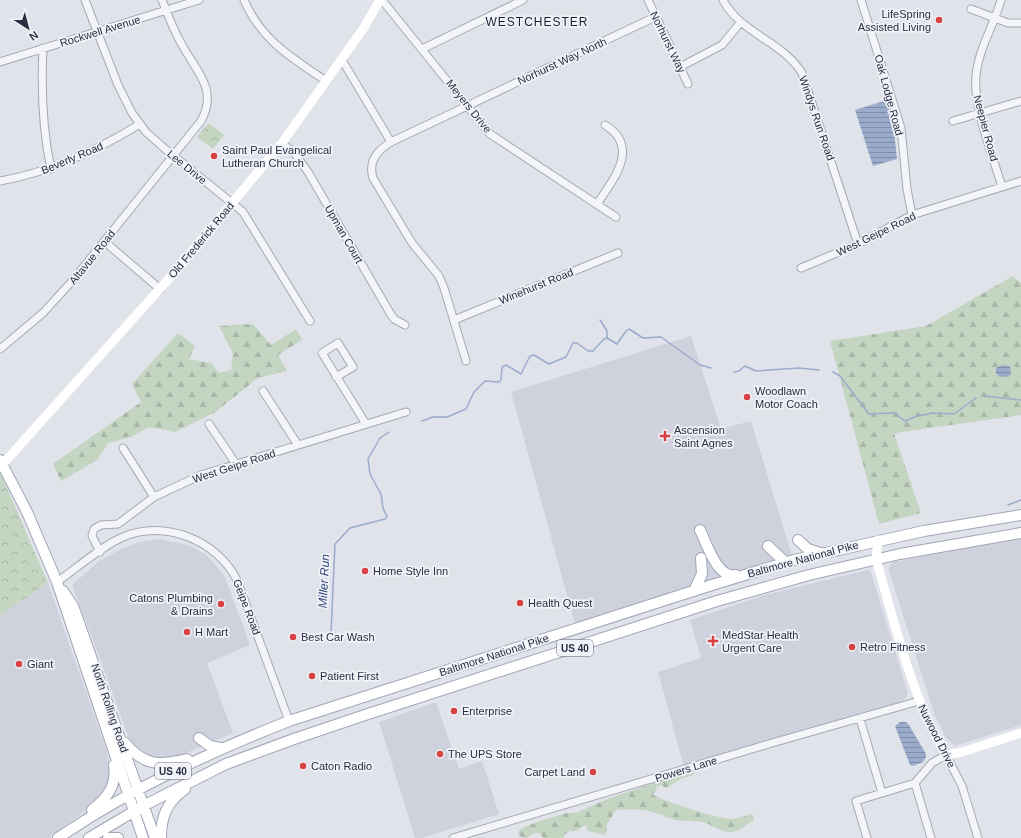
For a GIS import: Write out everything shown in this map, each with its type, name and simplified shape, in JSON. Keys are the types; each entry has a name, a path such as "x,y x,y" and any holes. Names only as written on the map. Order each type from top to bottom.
{"main road":[{"name":"North Rolling Road","path":"1,462 42,544 57,582 143,838"},
{"name":"Baltimore National Pike","path":"58,838 128,795 221,748 289,721 694,590 790,562 878,540 1021,515"},
{"path":"700,530 718,569 730,576 751,573"},
{"name":"Baltimore National Pike","path":"89,838 133,811 204,774 253,754 314,732 710,604 809,575 876,559 1021,533"},
{"path":"768,546 790,562 798,540 808,549 822,553"},
{"path":"694,590 702,574 701,558"},
{"name":"North Rolling Road","path":"57,582 72,606 121,738 154,838"},
{"path":"67,832 102,802 111,789 115,774 108,736"},
{"path":"121,738 137,756 153,763 173,762 209,754"},
{"path":"199,738 210,746 221,748"},
{"path":"161,838 163,816 167,806 174,797 204,774"},
{"path":"108,838 118,838"}],"street":[{"name":"Lee Drive","path":"85,0 125,100 140,124 173,156 243,212 310,321"},
{"name":"Altavue Road","path":"0,349 43,313 105,242 201,121 206,112 208,98 204,82 180,42 162,0"},
{"name":"Rockwell Avenue","path":"0,62 199,0"},
{"path":"244,0 253,18 270,41 326,82"},
{"name":"Old Frederick Road","path":"1,462 160,289 232,204 282,143 342,60 381,0"},
{"name":"Meyers Drive","path":"381,0 494,137 616,217"},
{"path":"422,49 523,0"},
{"name":"Norhurst Way","path":"648,0 688,84"},
{"name":"Windys Run Road","path":"723,0 730,12 740,23 786,55 802,73 858,244"},
{"name":"Oak Lodge Road","path":"861,0 901,128 907,189 912,215"},
{"name":"Neepier Road","path":"1001,0 981,55 976,76 977,101 1002,187"},
{"path":"971,9 1008,23 1021,22"},
{"name":"Norhurst Way North","path":"391,142 655,17"},
{"path":"680,67 718,48 740,23"},
{"path":"43,48 43,113 51,168"},
{"path":"342,60 391,142 375,155 372,166 373,178 412,243 439,276 466,361"},
{"path":"954,121 1021,101"},
{"name":"Beverly Road","path":"0,181 51,168 107,144 140,124"},
{"path":"597,204 617,173 623,158 618,137 611,128 605,125"},
{"name":"Upman Court","path":"282,143 295,154 308,172 390,313 394,319 405,326"},
{"name":"West Geipe Road","path":"801,268 858,244 912,215 1021,181"},
{"path":"105,242 160,289"},
{"name":"Winehurst Road","path":"454,320 618,253"},
{"path":"336,377 353,367 338,343 322,353 336,377 366,424"},
{"path":"263,391 298,445"},
{"name":"West Geipe Road","path":"100,552 92,536 94,529 101,526 118,524 154,497 201,474 406,412"},
{"path":"209,424 236,464"},
{"path":"123,448 154,497"},
{"name":"Geipe Road","path":"57,582 123,537 134,534 156,531 182,534 204,544 229,566 237,580 289,721"},
{"name":"Nuwood Drive","path":"878,540 876,559 919,702 932,732 962,786 978,838"},
{"name":"Powers Lane","path":"453,838 919,702"},
{"path":"860,718 882,793"},
{"path":"867,838 856,801 915,783 929,766 938,758 1021,733"},
{"path":"915,783 931,838"}],"shaded area":[{"path":"691,336 721,429 751,421 792,556 575,624 511,392"},
{"path":"1021,538 1021,725 955,746 947,739 935,716 888,568 893,562"},
{"path":"158,539 188,545 205,554 214,563 225,577 250,645 207,663 233,733 175,758 159,759 140,752 129,739 72,585 99,561 121,549 139,542"},
{"path":"867,570 871,572 908,694 902,703 684,767 658,672 701,658 690,620 765,595"},
{"path":"48,583 106,749 110,765 110,776 104,793 95,803 49,838 0,838 0,616"},
{"path":"436,702 459,769 482,761 499,814 422,838 415,838 379,722"}],"green space":[{"path":"208,123 224,135 213,149 197,137"},
{"path":"1013,276 1021,283 1021,415 894,433 921,513 879,524 830,341 926,326"},
{"path":"253,324 271,345 296,329 302,340 278,355 287,371 258,378 214,413 175,432 149,427 131,437 108,443 97,460 61,481 53,464 141,402 132,384 178,333 195,346 189,359 211,363 219,373 231,370 233,354 219,326"},
{"path":"0,472 48,583 0,616"},
{"path":"686,772 695,773 691,776 682,778 666,788 661,785 657,787 653,795 716,817 734,819 750,814 753,815 754,820 738,830 729,832 703,822 674,820 654,812 632,809 616,810 607,824 607,831 604,835 588,831 585,825 576,831 569,831 563,836 564,838 543,838 540,833 534,833 527,838 519,836 518,831 524,827 567,813 576,813 610,798"}],"water":[{"path":"887,100 893,121 897,159 873,166 855,110"},
{"path":"1003,365 1010,366 1011,375 1000,377 996,373 996,368"},
{"path":"900,722 906,722 909,725 926,754 923,762 913,766 910,765 895,726"}],"waterway":[{"path":"600,320 607,331 607,338"},
{"name":"Miller Run","path":"422,421 433,417 447,417 466,409 474,392 485,381 499,382 501,380 502,367 506,365 521,374 530,356 534,355 549,364 566,357 573,343 577,343 588,351 593,351 604,339 607,338 617,344 629,329 643,338 661,337 700,365 711,368"},
{"name":"Miller Run","path":"734,372 739,371 745,366 756,371 799,368 819,370"},
{"name":"Miller Run","path":"833,372 840,376 869,414 894,413 905,421 919,415 931,413 954,414 976,398"},
{"name":"Miller Run","path":"984,396 1021,400"},
{"name":"Miller Run","path":"331,632 335,544 350,528 385,519 387,517 383,508 381,494 370,474 368,459 380,438 389,432"},
{"path":"1008,505 1021,500"}],"place":[{"name":"LifeSpring Assisted Living","path":"939,20"},
{"name":"Saint Paul Evangelical Lutheran Church","path":"214,156"},
{"name":"Woodlawn Motor Coach","path":"747,397"},
{"name":"Ascension Saint Agnes","path":"665,436"},
{"name":"Home Style Inn","path":"365,571"},
{"name":"Health Quest","path":"520,603"},
{"name":"Catons Plumbing & Drains","path":"221,604"},
{"name":"H Mart","path":"187,632"},
{"name":"Best Car Wash","path":"293,637"},
{"name":"MedStar Health Urgent Care","path":"713,641"},
{"name":"Retro Fitness","path":"852,647"},
{"name":"Giant","path":"19,664"},
{"name":"Patient First","path":"312,676"},
{"name":"Enterprise","path":"454,711"},
{"name":"The UPS Store","path":"440,754"},
{"name":"Caton Radio","path":"303,766"},
{"name":"Carpet Land","path":"593,772"}],"district":[{"name":"WESTCHESTER","path":"537,22"}]}
